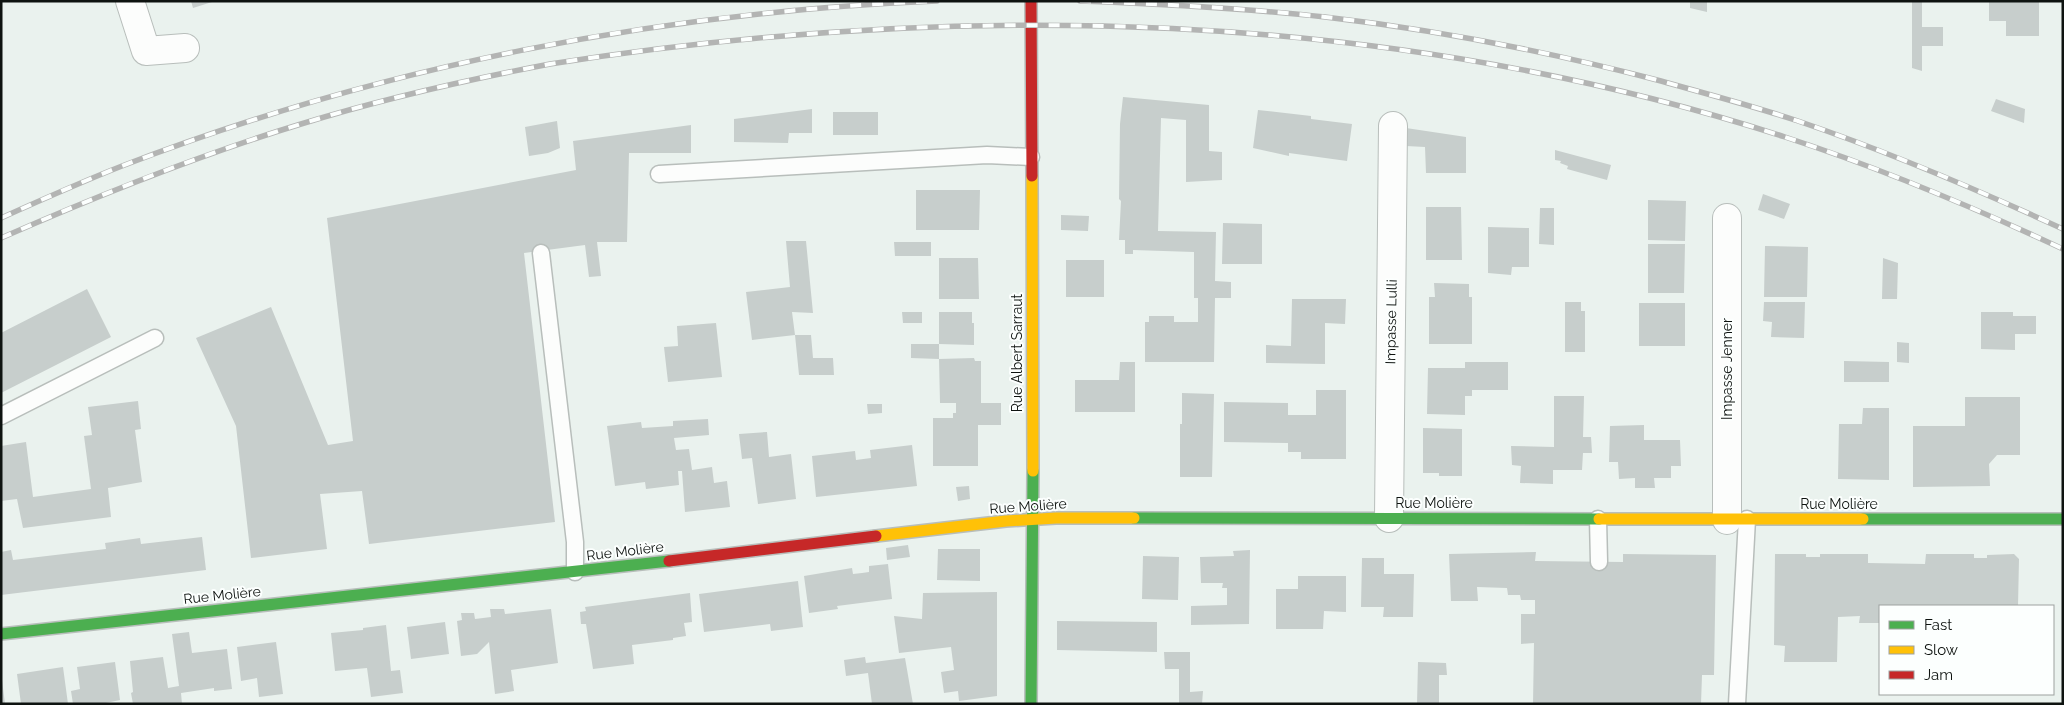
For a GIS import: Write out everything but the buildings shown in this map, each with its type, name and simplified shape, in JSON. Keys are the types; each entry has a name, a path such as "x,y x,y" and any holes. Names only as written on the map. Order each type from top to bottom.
{"street":[{"path":"130,1 146,51 185,48"},
{"name":"Rue Albert Sarraut","path":"1031,1 1032,704"},
{"name":"Impasse Lulli","path":"1389,518 1393,126"},
{"name":"Impasse Jenner","path":"1727,218 1737,519"},
{"name":"Rue Molière","path":"1,634 575,572 1006,521 1056,518 2063,519"}],"lane":[{"path":"659,174 987,155 1031,157"},
{"path":"541,254 575,542 575,572"},
{"path":"1,416 155,338"},
{"path":"1598,519 1599,562"},
{"path":"1737,519 1737,704"}],"railway":[{"path":"1,218 122,166 220,131 320,100 421,73 523,50 729,17 833,7 937,1"},
{"path":"1080,1 1264,11 1367,22 1452,35 1578,61 1661,81 1798,121 1866,145 2063,229"},
{"path":"1,238 75,206 263,136 362,106 487,77 550,64 704,44 860,30 1016,25 1172,28 1328,41 1482,63 1635,94 1785,137 1856,162 1961,203 2063,249"}],"traffic: fast":[{"path":"1031,704 1033,471"},
{"path":"1134,518 1599,519"},
{"path":"1863,519 2063,519"},
{"path":"1,634 669,561"}],"traffic: slow":[{"path":"1032,176 1033,471"},
{"path":"876,536 1006,521 1056,518 1134,518"},
{"path":"1599,519 1863,519"}],"traffic: jam":[{"path":"1031,1 1032,176"},
{"path":"669,561 876,536"}]}
